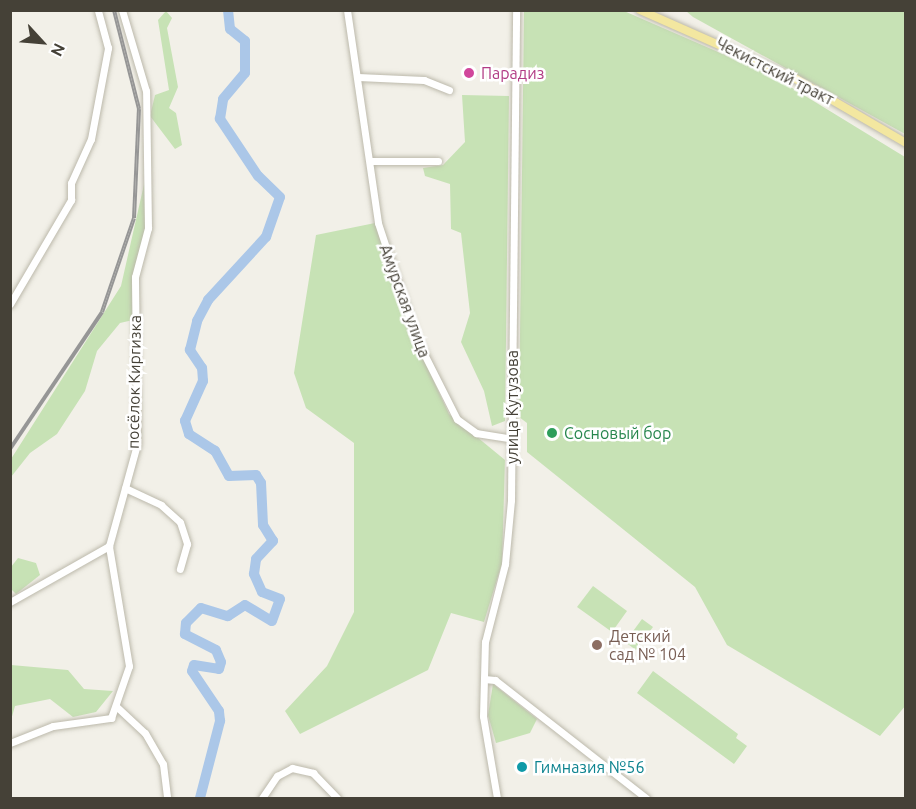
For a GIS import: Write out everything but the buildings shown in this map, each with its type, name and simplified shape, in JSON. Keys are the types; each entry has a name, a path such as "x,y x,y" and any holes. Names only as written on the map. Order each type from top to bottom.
{"main road":[{"name":"Чекистский тракт","path":"640,10 787,74 906,143"}],"street":[{"path":"10,304 71,200 71,183 91,139 108,48 98,10"},
{"name":"посёлок Киргизка","path":"109,546 137,444 135,277 148,228 146,91 122,10"},
{"name":"Амурская улица","path":"347,10 388,262 451,412 476,433 512,439"},
{"name":"улица Кутузова","path":"497,798 486,755 484,679 487,623 510,533 516,10"},
{"path":"358,77 424,80 449,90"},
{"path":"371,161 438,161"},
{"path":"125,488 161,505 180,522 187,544 180,569"},
{"path":"10,602 109,546 117,575 116,614 129,651 118,708 105,720 53,726 12,743"},
{"path":"484,679 495,680 646,798"},
{"path":"118,708 145,734 163,764 167,798"},
{"path":"262,798 277,776 292,768 313,773 337,798"}],"green space":[{"path":"166,11 172,18 167,28 178,87 169,108 176,113 182,145 175,149 150,116 155,95 169,90 158,20"},
{"name":"Сосновый бор","path":"524,11 624,11 771,75 905,157 906,705 880,736 727,645 695,587 527,452 527,423 519,417"},
{"path":"686,11 905,11 905,134 693,17"},
{"path":"462,95 509,96 505,421 492,426 484,391 461,342 470,313 461,233 451,229 450,184 425,176 423,168 443,165 465,142"},
{"path":"145,180 146,229 133,320 120,323 97,351 85,391 57,434 30,453 11,477 11,459 121,286"},
{"path":"375,223 414,339 449,414 505,460 502,563 484,622 451,613 428,670 300,734 285,711 327,666 354,612 354,443 306,408 294,373 316,235"},
{"path":"18,558 36,563 40,575 16,594 11,589 11,567"},
{"path":"593,586 627,611 612,632 577,607"},
{"path":"642,619 653,627 636,650 625,642"},
{"path":"11,665 68,670 84,689 113,691 96,712 73,717 50,699 15,706 11,720"},
{"path":"653,671 738,734 736,738 747,746 734,764 637,693"},
{"path":"493,684 537,719 530,733 496,743 488,715"}],"waterway":[{"path":"200,798 220,721 219,711 192,671 194,665 219,669 221,662 216,650 185,634 186,623 201,608 228,616 245,605 272,621 280,599 262,592 254,574 256,559 273,541 263,525 261,483 256,475 229,476 215,451 189,434 185,421 203,381 202,368 190,350 197,321 208,300 266,237 280,197 258,176 220,119 223,99 245,73 245,41 230,29 228,10"}],"railway":[{"path":"10,449 102,312 134,218 139,109 114,10"}],"place":[{"name":"Парадиз","path":"469,73"},
{"name":"Сосновый бор","path":"552,433"},
{"name":"Детский сад № 104","path":"597,645"},
{"name":"Гимназия №56","path":"522,767"}]}
